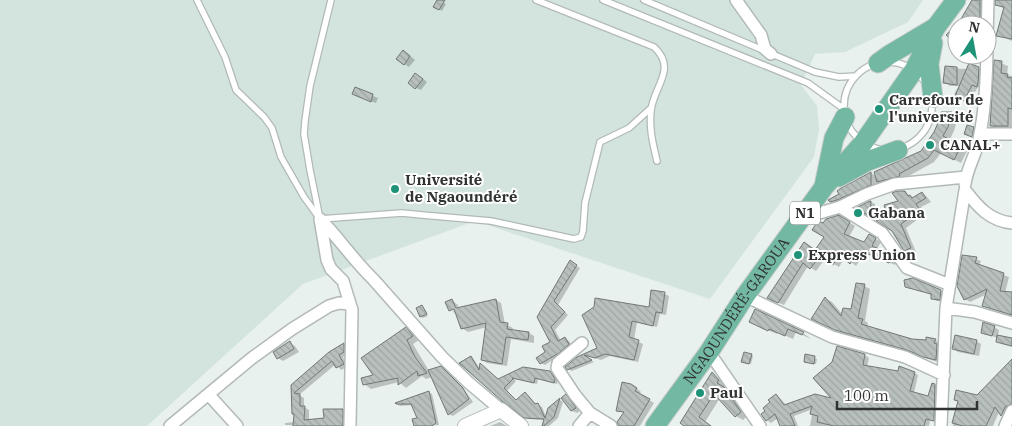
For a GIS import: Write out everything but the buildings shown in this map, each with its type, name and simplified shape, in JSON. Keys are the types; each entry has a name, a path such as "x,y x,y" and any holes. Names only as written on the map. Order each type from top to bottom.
{"highway":[{"name":"NGAOUNDÉRÉ-GAROUA","path":"655,426 801,219 824,188 863,143 914,70 936,27 956,0"},
{"path":"878,63 936,27"},
{"path":"933,98 929,64 936,27"},
{"path":"824,188 834,138 844,113"},
{"path":"824,188 868,161 898,150"}],"street":[{"path":"736,0 761,35 765,49 771,54"},
{"path":"988,0 988,15"},
{"path":"941,426 946,308 966,177 980,134 987,65"},
{"path":"980,134 1012,134"},
{"path":"801,219 840,207 895,184 966,177"},
{"path":"964,190 989,216 1001,222 1012,223"},
{"path":"840,207 882,233 907,268 950,285"},
{"path":"320,219 331,229 362,268 442,357 469,383 521,426"},
{"path":"320,219 327,260 331,269 343,281 350,304 352,323 350,426"},
{"path":"343,281 362,268"},
{"path":"745,296 832,337 905,357 944,375"},
{"path":"170,426 252,358 292,329 329,306 339,303 350,304"},
{"path":"946,308 975,312 1012,322"},
{"path":"582,343 558,363 557,368 590,413 611,426"},
{"path":"709,352 760,426"},
{"path":"209,395 237,426"},
{"path":"465,426 501,410"},
{"path":"1005,426 1012,411"},
{"path":"579,426 590,413"}],"lane":[{"path":"197,0 226,57 236,90 264,117 272,128 281,157 304,197 320,219"},
{"path":"320,219 304,134 310,86 331,0"},
{"path":"536,0 654,47 662,54 664,63 663,78 651,108 650,129 657,162"},
{"path":"603,0 808,84 844,113 852,131 863,143 880,150 898,150 914,143 926,131 932,115 933,98 926,82 914,70 903,64 878,63 866,68 856,76 849,86 845,97 844,113"},
{"path":"644,0 815,72 839,77 856,76"},
{"path":"320,219 402,213 491,221 574,239 581,237 585,203 600,142 629,128 651,108"}],"shaded area":[{"name":"Université de Ngaoundéré","path":"0,0 923,0 908,22 845,52 815,54 801,85 817,106 819,129 814,157 710,299 475,221 303,284 147,426 0,426"}],"place":[{"name":"Carrefour de l'université","path":"879,109"},
{"name":"CANAL+","path":"930,145"},
{"name":"Université de Ngaoundéré","path":"395,189"},
{"name":"Gabana","path":"858,213"},
{"name":"Express Union","path":"798,255"},
{"name":"Paul","path":"700,393"}]}
